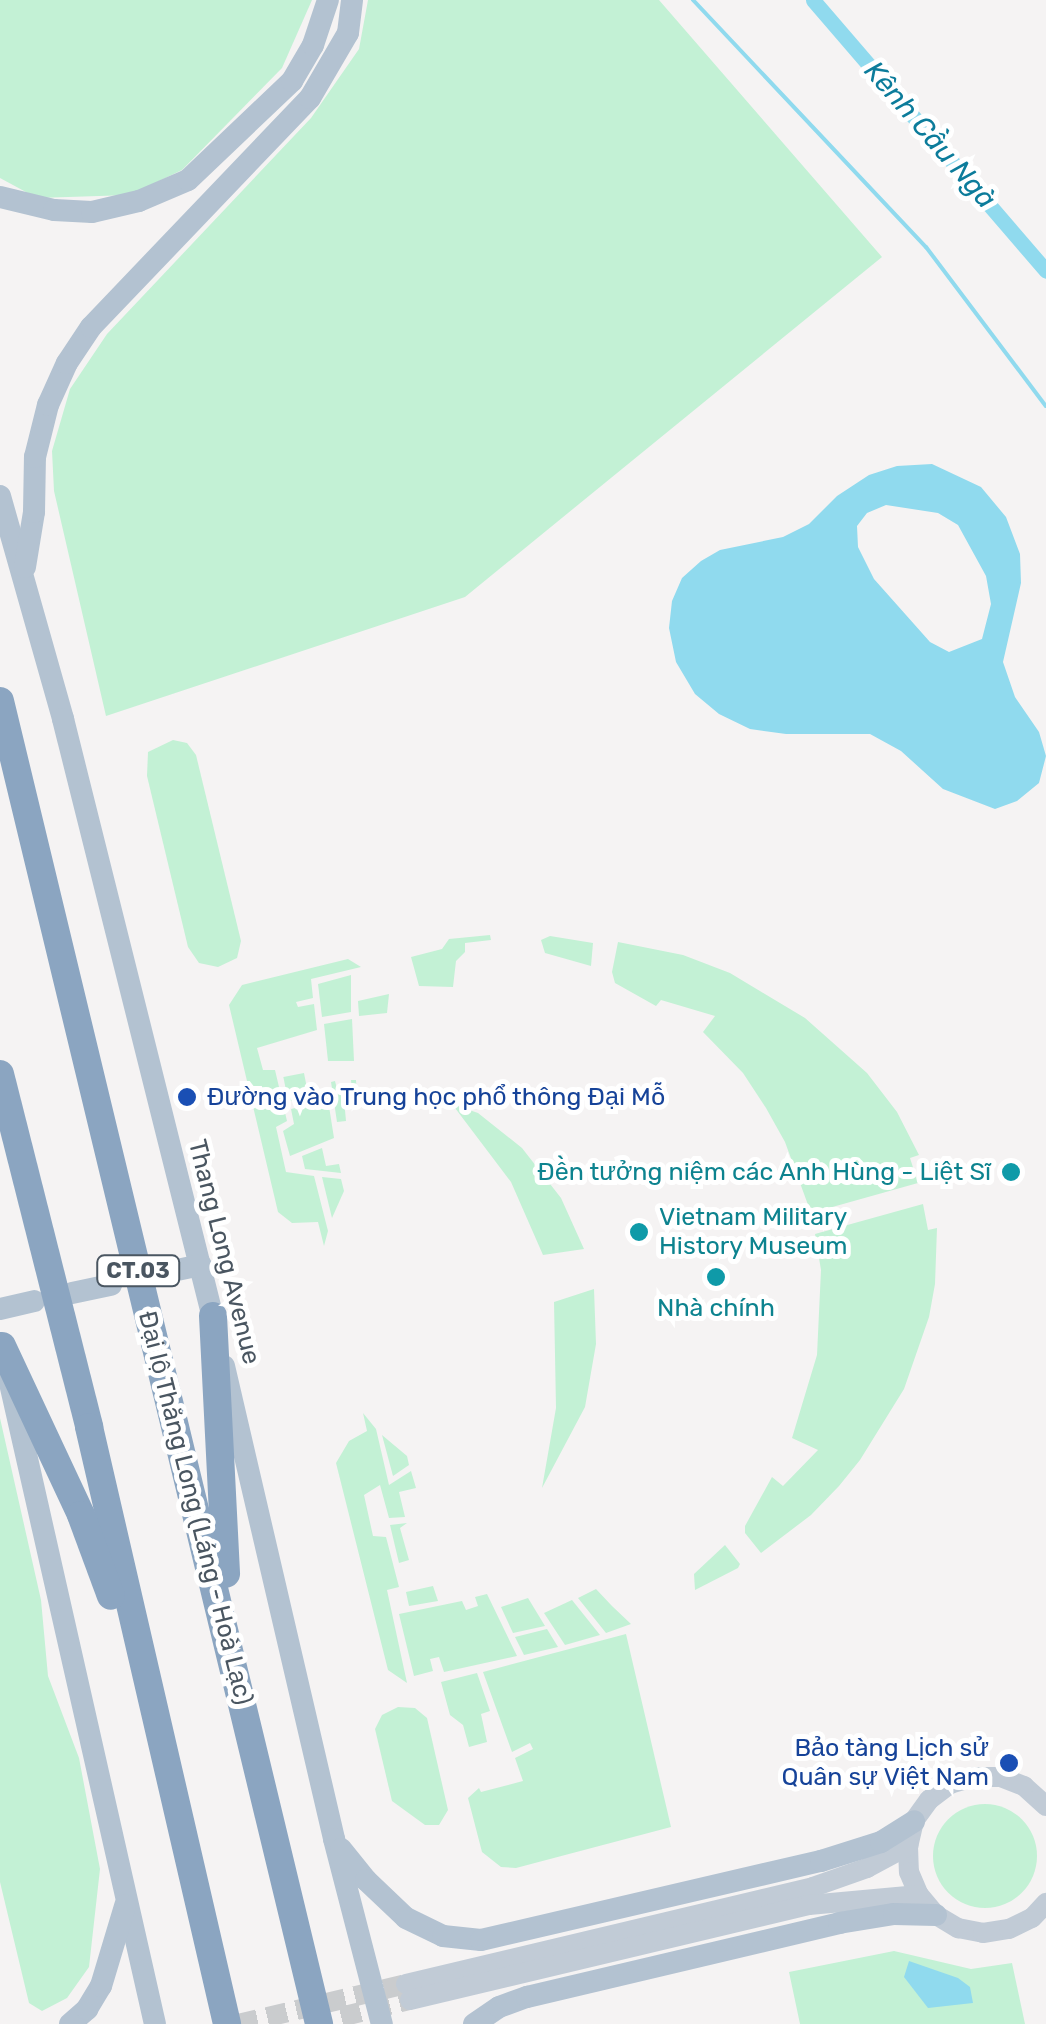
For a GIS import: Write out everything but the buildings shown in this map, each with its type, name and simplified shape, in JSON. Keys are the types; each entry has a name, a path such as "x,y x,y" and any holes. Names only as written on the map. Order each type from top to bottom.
{"highway":[{"name":"Đại lộ Thăng Long (Láng - Hoà Lạc)","path":"0,701 318,2024"},
{"path":"0,1074 89,1428 228,2024"},
{"path":"212,1316 220,1519 230,1610 262,1733 275,1840"},
{"path":"1,1341 107,1578 179,1869 211,1953"}],"main road":[{"path":"0,197 54,210 92,212 138,202 188,180 292,81 312,45 328,0"},
{"path":"23,576 34,512 35,457 48,405 67,363 91,327 310,98 348,33 352,0"},
{"name":"Thang Long Avenue","path":"0,496 201,1265 334,1839 382,2024"},
{"path":"144,1277 201,1265"},
{"path":"72,1293 111,1284"},
{"path":"0,1309 34,1302"},
{"path":"1,1341 155,2024"},
{"path":"334,1839 366,1880 406,1918 443,1936 481,1940 820,1861 881,1842 914,1821"},
{"path":"70,2024 87,2009 101,1986 126,1903"},
{"path":"474,2024 499,2007 527,1997 839,1922 894,1914 936,1915"}],"street":[{"path":"1046,1806 1024,1786 1000,1778 974,1777 950,1784 929,1800 914,1821 908,1846 909,1872 919,1895 936,1915 958,1928 983,1933 1009,1930 1032,1918 1046,1903"},
{"path":"908,1846 867,1868 813,1887 408,1992 809,1905 919,1895"}],"green space":[{"path":"0,0 312,0 282,68 182,170 130,195 37,198 0,178"},
{"path":"368,0 659,0 882,257 465,597 106,716 54,491 52,451 70,389 107,334 311,118 359,49"},
{"path":"173,740 187,743 196,755 241,941 237,958 218,967 199,963 188,947 147,776 148,752"},
{"path":"490,935 491,940 465,943 465,952 456,961 453,987 419,986 411,957 442,949 449,939"},
{"path":"550,936 593,943 591,966 545,953 541,940"},
{"path":"618,942 683,955 730,973 805,1018 867,1073 897,1112 919,1155 910,1158 918,1183 811,1213 785,1142 766,1108 743,1073 703,1032 715,1016 661,1000 656,1006 615,983 612,972"},
{"path":"348,959 361,967 311,979 313,998 296,1002 298,1007 314,1004 317,1030 257,1048 263,1070 275,1070 287,1121 276,1127 286,1172 314,1176 328,1231 324,1246 318,1222 292,1223 278,1212 229,1005 242,985"},
{"path":"351,975 351,1012 322,1017 318,984"},
{"path":"389,994 387,1013 359,1016 358,1001"},
{"path":"352,1019 354,1061 328,1061 324,1024"},
{"path":"304,1073 309,1098 288,1102 283,1077"},
{"path":"351,1080 356,1080 357,1097 344,1099 346,1121 337,1122 331,1082 335,1081 338,1093 352,1091"},
{"path":"328,1100 334,1138 290,1156 283,1131 294,1124 291,1109"},
{"path":"452,1104 478,1113 522,1148 561,1198 584,1249 543,1255 511,1182"},
{"path":"322,1148 326,1166 339,1164 341,1173 305,1169 302,1156"},
{"path":"322,1177 341,1179 344,1191 332,1218"},
{"path":"923,1204 928,1230 937,1228 935,1284 929,1317 904,1389 839,1486 811,1515 761,1553 745,1533 745,1526 772,1477 783,1486 818,1450 792,1438 817,1355 821,1270 815,1234"},
{"path":"594,1289 596,1344 585,1407 542,1488 556,1408 554,1302"},
{"path":"363,1413 376,1429 389,1485 411,1471 416,1488 399,1492 405,1517 389,1518 380,1485 364,1495 373,1536 386,1537 399,1587 387,1590 407,1683 388,1670 336,1463 349,1441 367,1431"},
{"path":"0,1418 41,1600 48,1676 79,1758 100,1869 89,1967 67,1998 42,2011 29,2003 0,1882"},
{"path":"382,1435 407,1456 409,1465 393,1476"},
{"path":"407,1523 400,1528 409,1560 399,1563 390,1525"},
{"path":"725,1545 740,1564 738,1568 695,1590 694,1574"},
{"path":"433,1586 438,1601 409,1606 406,1592"},
{"path":"596,1589 631,1624 606,1633 578,1598"},
{"path":"487,1594 517,1656 444,1672 439,1657 430,1659 433,1671 414,1676 399,1614 462,1601 466,1610 478,1606 475,1597"},
{"path":"528,1598 545,1626 513,1633 501,1607"},
{"path":"572,1600 600,1635 565,1645 544,1613"},
{"path":"547,1629 558,1647 524,1655 515,1637"},
{"path":"626,1634 671,1827 516,1868 501,1867 482,1852 468,1798 479,1788 481,1792 523,1781 515,1758 533,1749 530,1743 512,1752 483,1672"},
{"path":"477,1673 490,1711 481,1714 487,1742 469,1747 463,1725 450,1715 441,1682"},
{"path":"398,1707 415,1708 427,1718 448,1810 439,1825 425,1825 392,1801 375,1729 382,1715"},
{"path":"985,1804 1005,1808 1022,1819 1033,1836 1037,1856 1033,1876 1022,1893 1005,1904 985,1908 965,1904 948,1893 937,1876 933,1856 937,1836 948,1819 965,1808"},
{"path":"894,1951 971,1969 1012,1963 1025,2024 800,2024 789,1972"}],"water":[{"path":"932,464 981,487 1006,517 1020,554 1021,583 1003,662 1015,697 1039,732 1046,756 1039,783 1017,801 995,809 943,789 901,751 870,734 786,734 750,729 719,714 695,694 676,662 669,628 672,601 682,578 701,561 720,550 783,537 809,524 837,496 869,475 897,466","holes":["886,505 938,513 958,525 986,576 991,604 982,639 949,652 930,642 874,579 858,547 857,526 867,513"]},
{"path":"909,1961 958,1978 970,1987 973,2003 928,2008 904,1977"}],"waterway":[{"path":"693,0 926,247 1046,406"},
{"name":"Kênh Cầu Ngà","path":"813,0 1046,271"}],"tunnel":[{"path":"238,2024 406,1984"},
{"path":"312,2024 410,2000"}],"place":[{"name":"Đường vào Trung học phổ thông Đại Mỗ","path":"187,1097"},
{"name":"Đền tưởng niệm các Anh Hùng - Liệt Sĩ","path":"1011,1172"},
{"name":"Vietnam Military History Museum","path":"639,1232"},
{"name":"Nhà chính","path":"716,1277"},
{"name":"Bảo tàng Lịch sử Quân sự Việt Nam","path":"1009,1763"}]}
